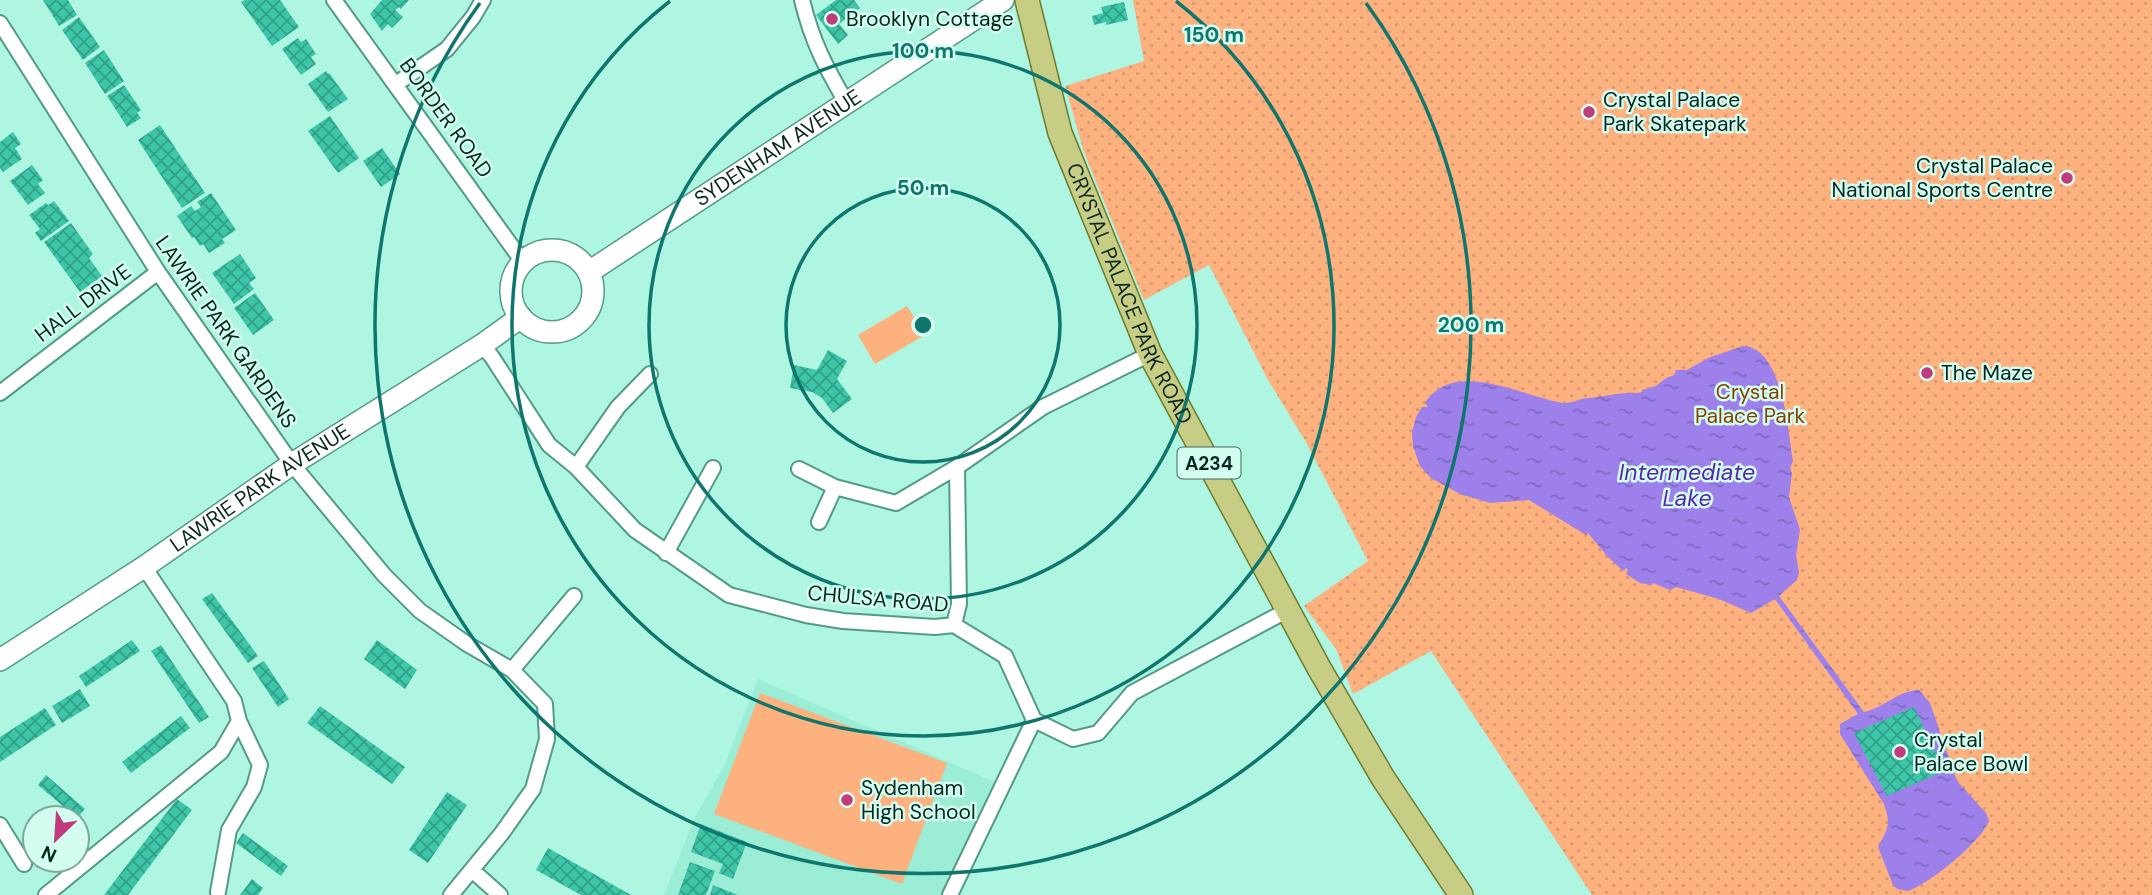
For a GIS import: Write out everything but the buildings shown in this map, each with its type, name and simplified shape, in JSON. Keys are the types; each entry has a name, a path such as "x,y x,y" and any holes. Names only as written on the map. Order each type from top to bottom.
{"main road":[{"name":"CRYSTAL PALACE PARK ROAD","path":"1027,0 1060,133 1150,354 1288,610 1383,778 1459,894"}],"street":[{"name":"BORDER ROAD","path":"334,0 523,262"},
{"path":"396,84 447,48 473,17 483,0"},
{"path":"803,0 809,31 822,62 846,102"},
{"name":"SYDENHAM AVENUE","path":"589,272 1003,0"},
{"name":"LAWRIE PARK GARDENS","path":"0,23 158,272 292,464 384,575 420,611 467,645 512,670 545,704 547,739 533,789 452,895"},
{"path":"542,251 564,251 583,263 593,282 591,304 579,321 560,331 538,329 521,317 515,307 512,285 523,262 542,251"},
{"name":"HALL DRIVE","path":"0,393 158,272"},
{"name":"LAWRIE PARK AVENUE","path":"0,660 144,567 292,464 482,345 521,317"},
{"name":"CHULSA ROAD","path":"482,345 549,444 576,467 635,530 666,553 729,595 806,615 843,621 935,627 954,625 1004,656 1034,720"},
{"path":"799,470 835,487 895,503 957,467 1043,407 1150,354"},
{"path":"576,467 618,407 650,374"},
{"path":"954,625 960,604 957,467"},
{"path":"666,553 713,468"},
{"path":"819,522 835,487"},
{"path":"144,567 234,701 239,721 260,765 254,787 229,830 218,892"},
{"path":"512,670 574,596"},
{"path":"950,895 1034,720 1073,739 1098,733 1132,693 1288,610"},
{"path":"46,895 221,752 239,721"},
{"path":"0,825 21,859"},
{"path":"472,870 500,895"}],"shaded area":[{"name":"Sydenham High School","path":"758,679 997,783 940,895 664,895 695,817 724,766"}],"green space":[{"name":"Crystal Palace Park","path":"1133,0 2152,0 2152,895 1592,895 1431,651 1353,694 1336,649 1304,606 1368,561 1306,442 1268,380 1209,265 1144,300 1084,152 1065,86 1144,61"},
{"path":"907,306 925,335 875,364 858,335"},
{"path":"760,693 947,763 902,884 714,814"}],"water":[{"name":"Intermediate Lake","path":"1743,346 1756,350 1767,360 1775,375 1786,413 1793,461 1790,468 1792,473 1789,497 1800,530 1796,555 1799,572 1797,580 1779,596 1864,712 1904,693 1919,690 1930,703 1957,781 1986,813 1989,821 1976,840 1953,861 1929,880 1908,891 1897,889 1893,885 1878,847 1887,826 1884,804 1840,734 1840,724 1858,714 1775,599 1751,613 1719,599 1676,587 1670,590 1653,583 1640,583 1626,574 1626,568 1623,571 1607,556 1588,533 1586,535 1529,500 1490,503 1460,494 1431,478 1420,466 1413,446 1412,432 1422,407 1428,407 1425,403 1438,390 1453,383 1490,383 1566,403 1642,392 1674,375 1676,370 1687,370 1708,358"}],"place":[{"name":"Brooklyn Cottage","path":"832,19"},
{"name":"Crystal Palace Park Skatepark","path":"1589,112"},
{"name":"Crystal Palace National Sports Centre","path":"2067,178"},
{"name":"The Maze","path":"1927,373"},
{"name":"Crystal Palace Bowl","path":"1900,752"},
{"name":"Sydenham High School","path":"847,800"}]}
